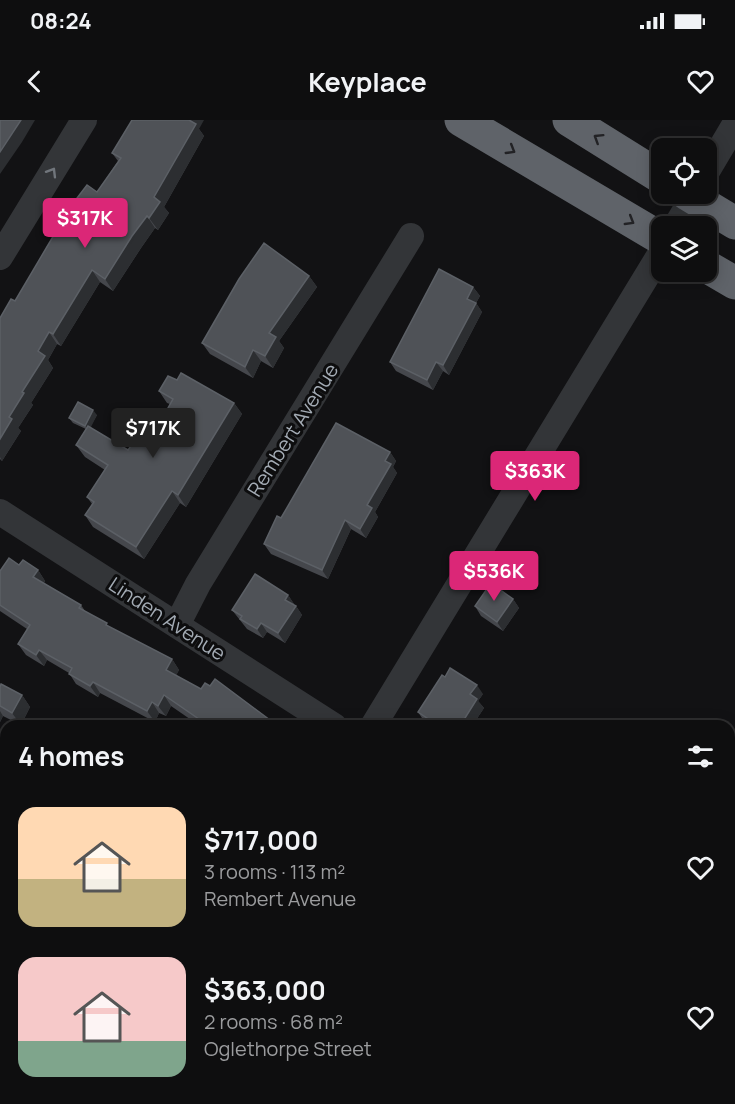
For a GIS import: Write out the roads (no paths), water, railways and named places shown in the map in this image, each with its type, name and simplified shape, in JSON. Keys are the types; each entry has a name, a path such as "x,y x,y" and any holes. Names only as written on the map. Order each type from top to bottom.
{"highway":[{"path":"461,120 599,202 651,241"},
{"path":"568,120 651,171"},
{"path":"704,204 735,223"}],"street":[{"path":"0,257 84,120"},
{"path":"717,154 735,124"},
{"name":"Rembert Avenue","path":"177,625 198,584 411,236"},
{"path":"377,720 651,265"},
{"name":"Linden Avenue","path":"0,512 325,720"}]}
